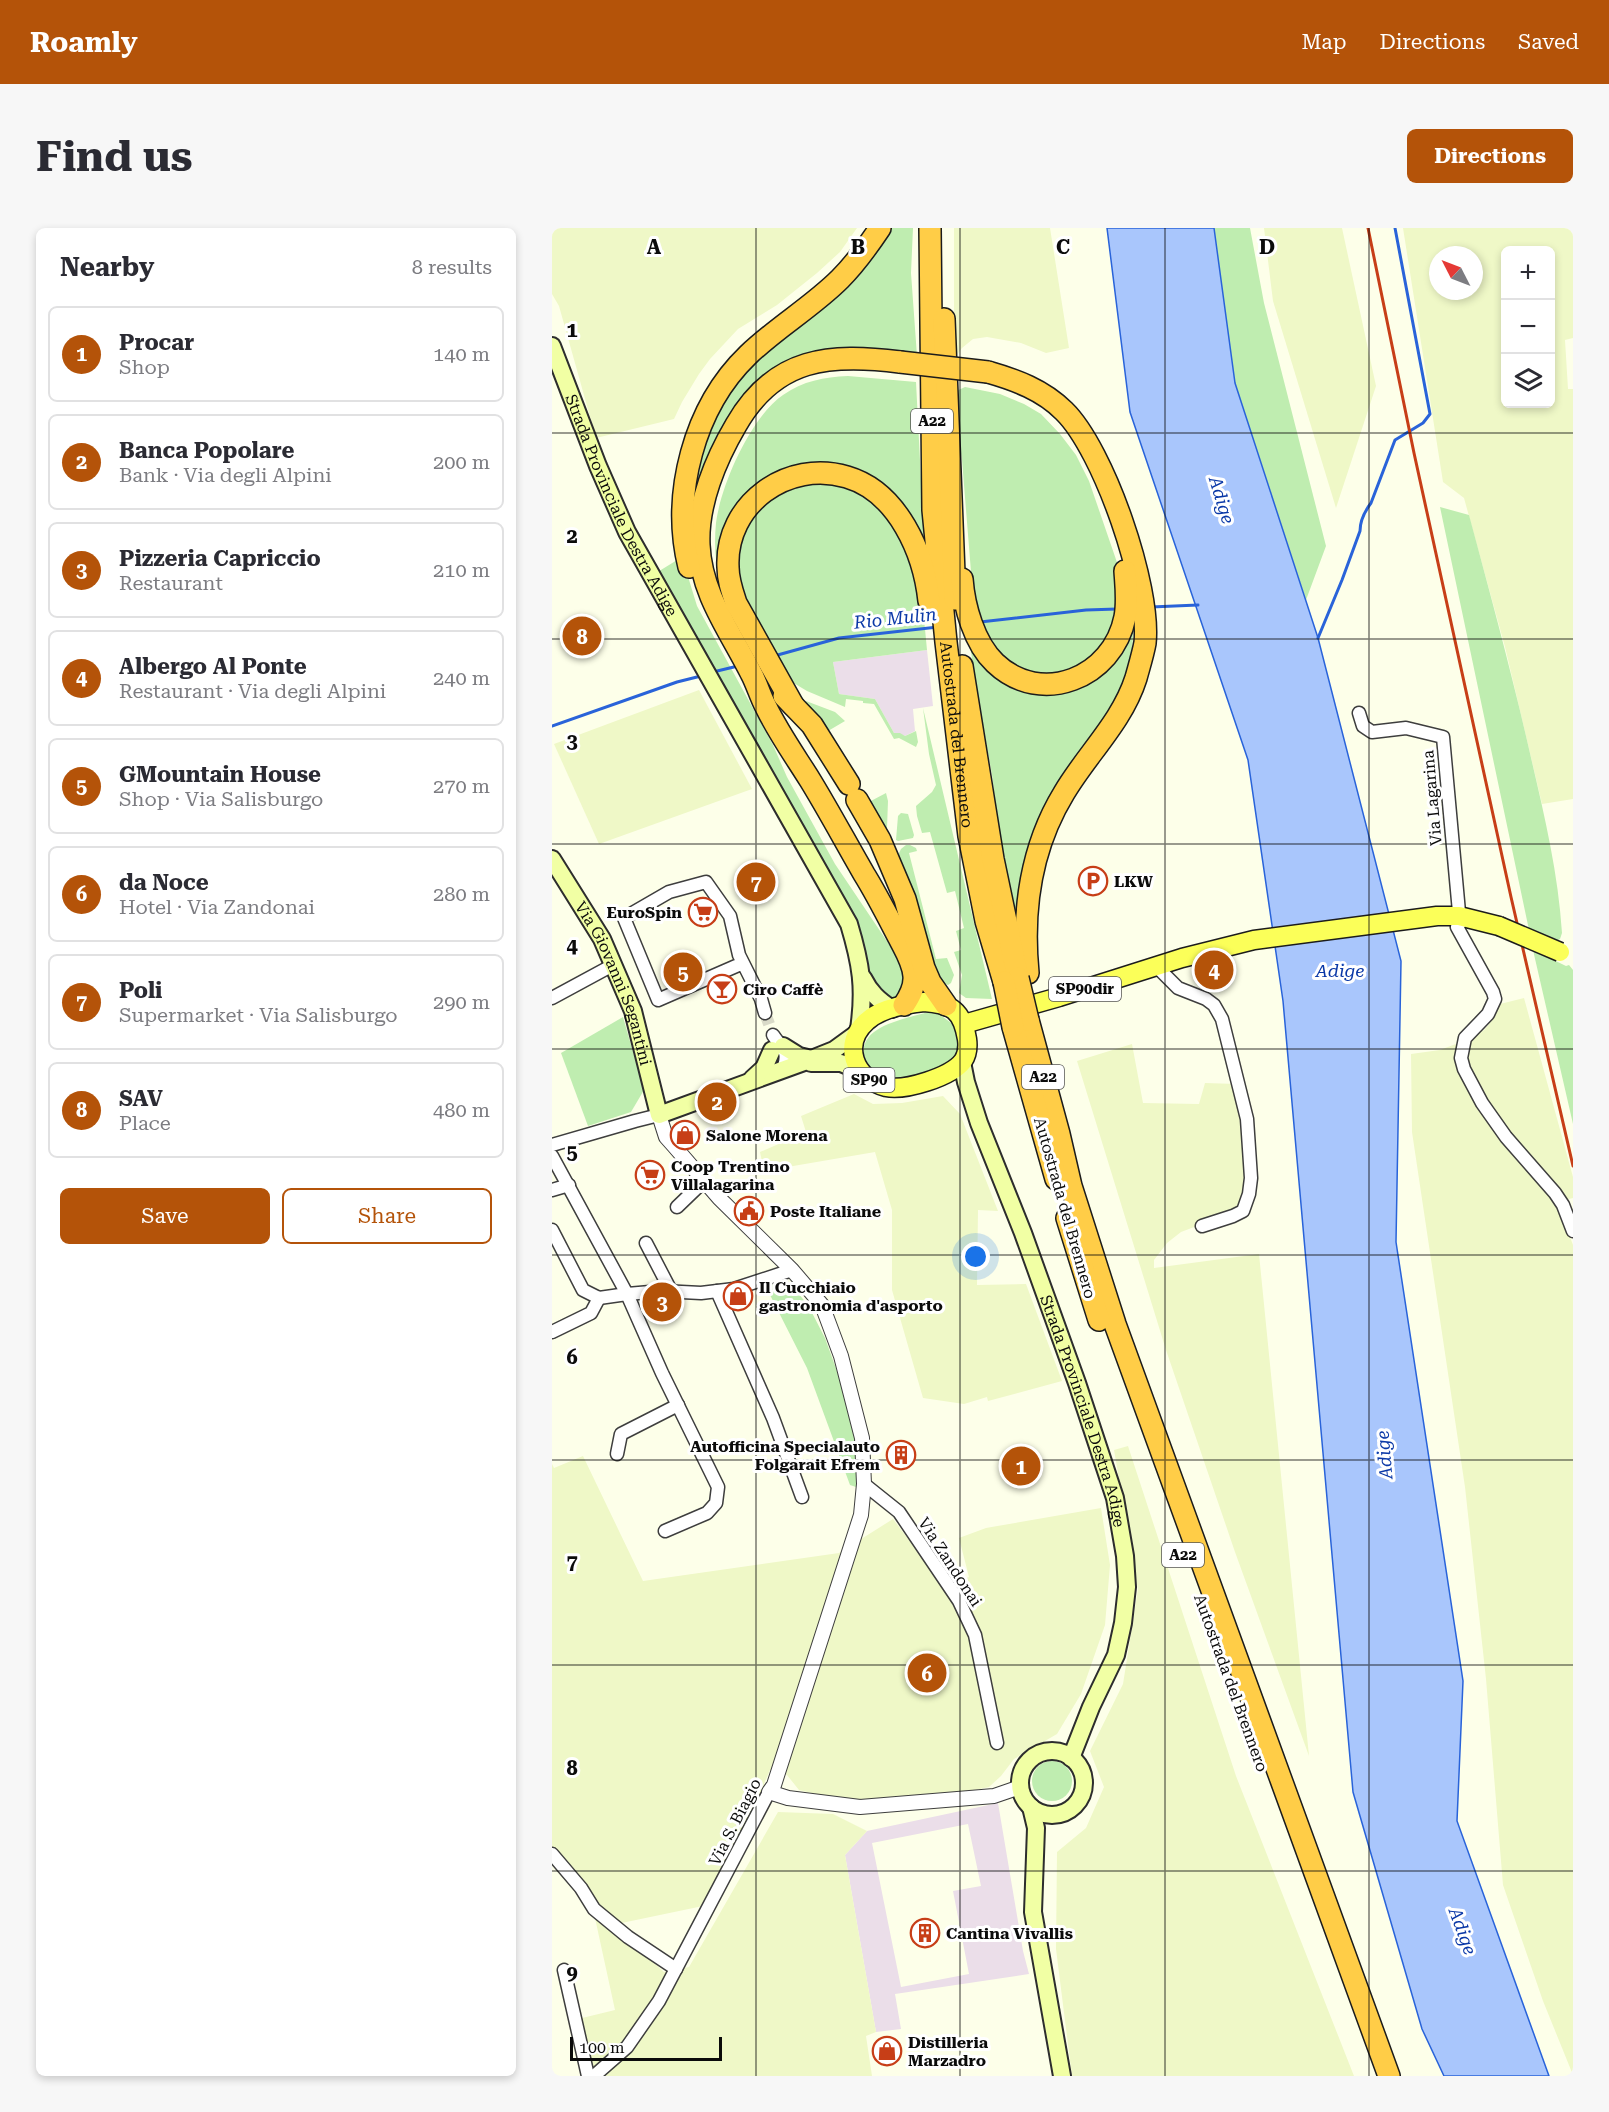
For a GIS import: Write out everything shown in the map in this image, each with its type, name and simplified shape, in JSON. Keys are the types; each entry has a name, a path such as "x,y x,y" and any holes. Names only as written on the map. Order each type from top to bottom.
{"highway":[{"path":"880,228 839,280 764,340 741,363 717,395 698,432 689,461 683,527 687,558 701,603 742,648 773,687 812,724 880,840 905,899 924,968 930,982 946,1005"},
{"name":"Autostrada del Brennero","path":"930,228 933,510 993,859 1078,1259 1102,1331 1374,2076"},
{"name":"Autostrada del Brennero","path":"943,228 942,257 950,477 949,612"},
{"path":"742,648 714,605 706,585 699,543 701,513 717,463 730,433 753,400 777,379 797,368 820,360 864,358 899,368 1022,383 1042,394 1065,412 1086,437 1128,540 1134,593 1134,617 1145,642 1136,679 1124,707 1064,793 1042,837 1032,873 1027,912 1026,952 1017,980"},
{"path":"898,1007 911,994 914,984 910,958 876,894 766,708 741,678 742,648 736,603 730,585 728,553 737,527 750,505 773,486 796,475 830,473 849,477 864,484 884,499 907,529 927,580 949,612"},
{"path":"954,641 988,655 1011,675 1034,683 1064,682 1091,671 1107,657 1134,617"},
{"name":"Autostrada del Brennero","path":"954,641 969,836 986,921 1017,980"},
{"name":"Autostrada del Brennero","path":"1026,1021 1059,1134 1071,1186 1115,1324 1389,2076"}],"main road":[{"name":"Strada Provinciale Destra Adige","path":"552,346 598,466 627,532 698,661 840,907 854,942 862,976"},
{"name":"Via Giovanni Segantini","path":"552,859 602,939 633,1011 659,1115"},
{"name":"SP90dir","path":"964,1024 1254,940 1417,918 1460,916 1499,926 1566,955"},
{"name":"SP90","path":"862,976 878,1000 898,1007"},
{"name":"SP90","path":"862,976 863,1004 853,1049 854,1060 860,1071 870,1081 892,1088 937,1078 962,1062"},
{"path":"659,1115 834,1050 858,1032 874,1016 898,1007 924,1002 953,1008 964,1024 968,1045 962,1062"},
{"path":"750,1082 764,1068 776,1042 808,1061 841,1063 860,1071"},
{"name":"Strada Provinciale Destra Adige","path":"962,1062 979,1123 1023,1233 1077,1383 1114,1498 1125,1556 1127,1587 1124,1623 1116,1654 1091,1707 1071,1758"},
{"name":"Strada Provinciale Destra Adige","path":"937,1078 960,1089 979,1123"},
{"name":"Strada Provinciale Destra Adige","path":"1055,1751 1091,1707"},
{"path":"1055,1751 1071,1758 1083,1775 1081,1795 1076,1804 1058,1814 1048,1814 1031,1807 1026,1802 1020,1787 1020,1777 1029,1761 1046,1752 1055,1751"},
{"path":"1031,1807 1036,1828 1032,1912 1062,2076"},
{"path":"1034,1888 1044,1824 1048,1814"}],"street":[{"name":"Via Lagarina","path":"1359,713 1363,726 1372,732 1406,728 1443,737 1460,916"},
{"path":"743,963 658,1000 624,918 669,891 706,882 730,916 743,963 765,1012"},
{"path":"1460,916 1460,923 1457,927 1459,932 1495,999 1488,1014 1465,1038 1461,1058 1464,1069 1482,1103 1500,1128 1555,1193 1563,1205 1573,1231"},
{"path":"552,999 613,965"},
{"path":"1157,967 1178,988 1206,999 1220,1013 1246,1107 1251,1178 1249,1194 1243,1211 1202,1226"},
{"path":"776,1042 786,1057 783,1069"},
{"path":"552,1146 659,1115"},
{"name":"Via S. Biagio","path":"594,2076 627,2047 659,2001 774,1785 861,1515 864,1484 862,1438 841,1356 822,1305 792,1270 704,1187 666,1137 659,1115"},
{"path":"552,1156 627,1294 718,1487 716,1503 707,1513 665,1531"},
{"path":"552,1190 569,1185"},
{"path":"677,1207 704,1187"},
{"path":"552,1230 583,1290 599,1299 627,1294 701,1293 734,1289 792,1270"},
{"path":"646,1244 672,1293"},
{"path":"717,1291 763,1396 802,1497"},
{"path":"552,1332 591,1313 599,1299"},
{"path":"617,1454 621,1434 678,1405"},
{"name":"Via Zandonai","path":"864,1484 898,1512 959,1601 975,1635 997,1743"},
{"path":"769,1792 788,1798 860,1807 994,1796 1020,1787"},
{"path":"552,1854 581,1888 594,1909 628,1937 676,1969"},
{"path":"564,1970 588,2076"}],"shaded area":[{"path":"927,650 933,706 913,709 915,731 905,736 894,733 875,699 839,694 833,662"},
{"path":"998,1803 1023,1951 1029,1974 895,1994 901,2029 876,2032 845,1855 867,1831","holes":["968,1824 981,1886 953,1891 969,1974 901,1987 872,1843"]}],"green space":[{"path":"552,228 857,228 840,252 817,273 777,305 738,329 699,374 674,419 596,438 559,306 552,294"},
{"path":"885,228 913,228 911,273 917,356 856,352 744,400 695,570 688,499 719,400"},
{"path":"954,228 1050,228 1069,348 1046,353 1021,343 987,337 973,339 954,359"},
{"path":"1214,228 1250,228 1264,303 1326,546 1306,600 1235,383"},
{"path":"1264,228 1342,228 1376,386 1336,508 1273,301"},
{"path":"1403,228 1573,228 1573,338 1565,340 1568,389 1573,389 1573,799 1542,804 1505,647 1464,498 1443,482"},
{"path":"848,376 916,382 925,558 851,472 753,495 720,582 715,545 719,507 731,471 749,435 771,405 791,390 814,381"},
{"path":"965,387 1000,394 1041,414 1076,455 1089,481 1121,574 1117,627 1085,668 1038,679 995,656 974,609 962,460 952,393"},
{"path":"819,479 864,492 897,526 921,587 927,650 833,662 839,694 875,699 894,733 905,736 916,731 918,742 916,747 899,738 894,739 874,704 846,699 845,707 807,691 787,679 736,584 740,534 765,498"},
{"path":"1440,507 1469,515 1500,632 1545,817 1553,863 1562,933 1560,939 1553,943 1529,930"},
{"path":"682,557 697,606 773,745 787,777 835,864 907,971 899,997 888,998 878,995 656,573"},
{"path":"1135,617 1131,660 1117,697 1032,839 1021,888 1018,938 1003,867 992,775 969,637 979,656 1067,687"},
{"path":"699,690 752,789 599,844 554,744"},
{"path":"806,701 835,712 845,721 828,731 818,716 805,704"},
{"path":"923,708 992,999 966,998 959,993 962,975 954,952 961,950 956,931 964,928 955,891 947,893 930,832 922,833 917,816 916,806 932,792 936,785"},
{"path":"886,793 888,801 885,830 869,802"},
{"path":"901,813 908,814 914,835 913,838 898,841 896,840 898,816"},
{"path":"906,845 916,848 917,851 909,853 936,959 947,958 954,975 948,985 937,981 898,855"},
{"path":"1533,950 1566,966 1569,965 1573,970 1573,1124"},
{"path":"1524,998 1573,1177 1573,1198 1565,1200 1482,1097 1472,1079 1465,1050 1467,1040 1484,1030 1490,1023 1496,1005"},
{"path":"928,1012 939,1014 958,1028 959,1050 950,1064 922,1076 897,1081 872,1074 864,1057 864,1046 869,1037 886,1025"},
{"path":"623,1017 644,1090 631,1112 588,1126 561,1053"},
{"path":"1461,1042 1459,1067 1557,1202 1573,1245 1573,2075 1543,2001 1503,1885 1486,1679 1465,1487 1412,1132 1411,1054 1440,1050"},
{"path":"1132,1044 1143,1103 1199,1104 1205,1083 1237,1084 1249,1173 1239,1210 1181,1232 1167,1243 1154,1260 1154,1268 1259,1254 1309,1756 1235,1552 1166,1350 1077,1061"},
{"path":"854,1094 873,1104 902,1103 943,1096 960,1114 998,1211 978,1210 977,1285 1026,1284 1062,1381 988,1401 987,1397 964,1404 923,1398 892,1290 892,1210 875,1152 764,1171 760,1152 806,1132 801,1116"},
{"path":"786,1279 808,1305 825,1338 842,1385 858,1450 859,1488 850,1485 807,1368 766,1287"},
{"path":"1128,1446 1236,1776 1354,2076 1072,2076 1056,1949 1057,1852 1086,1828 1104,1787 1090,1751 1123,1684 1138,1589 1114,1450"},
{"path":"583,1456 643,1581 839,1553 893,1519 944,1586 969,1577 959,1538 986,1528 1101,1508 1110,1565 1105,1625 1081,1694 1057,1734 1014,1759 989,1787 937,1798 879,1803 829,1797 799,1790 787,1775 770,1770 736,1850 703,1906 612,1925 664,1972 689,1967 778,1812 833,1814 867,1831 845,1855 876,2032 866,2036 872,2076 591,2076 578,2019 615,2010 595,1918 567,1861 552,1851 552,1464 554,1468"},
{"path":"1052,1761 1066,1767 1072,1781 1066,1795 1052,1801 1038,1795 1032,1781 1038,1767"}],"water":[{"name":"Adige","path":"1107,228 1214,228 1235,383 1318,638 1401,961 1396,1242 1463,1681 1457,1821 1549,2076 1444,2076 1422,2029 1353,1792 1283,1001 1248,760 1130,412"}],"waterway":[{"path":"1318,638 1342,580 1360,531 1363,516 1371,503 1395,440 1423,423 1430,414 1395,228"},
{"name":"Rio Mulin","path":"1151,607 1198,605"},
{"name":"Rio Mulin","path":"980,622 1086,610 1117,609"},
{"name":"Rio Mulin","path":"774,656 839,638 938,627"},
{"name":"Rio Mulin","path":"713,672 738,666"},
{"name":"Rio Mulin","path":"552,726 677,682 701,676"}],"tunnel":[{"path":"765,1013 773,1035"}],"railway":[{"path":"1368,228 1414,453 1511,897 1573,1166"}],"place":[{"name":"SAV","path":"582,636"},
{"name":"LKW","path":"1093,881"},
{"name":"Poli","path":"756,882"},
{"name":"EuroSpin","path":"703,912"},
{"name":"Albergo Al Ponte","path":"1214,970"},
{"name":"GMountain House","path":"683,972"},
{"name":"Ciro Caffè","path":"722,989"},
{"name":"Banca Popolare","path":"717,1102"},
{"name":"Salone Morena","path":"685,1135"},
{"name":"Coop Trentino Villalagarina","path":"650,1175"},
{"name":"Poste Italiane","path":"749,1211"},
{"name":"Il Cucchiaio gastronomia d'asporto","path":"738,1296"},
{"name":"Pizzeria Capriccio","path":"662,1302"},
{"name":"Autofficina Specialauto Folgarait Efrem","path":"901,1455"},
{"name":"Procar","path":"1021,1466"},
{"name":"da Noce","path":"927,1673"},
{"name":"Cantina Vivallis","path":"925,1933"},
{"name":"Distilleria Marzadro","path":"887,2051"}]}
